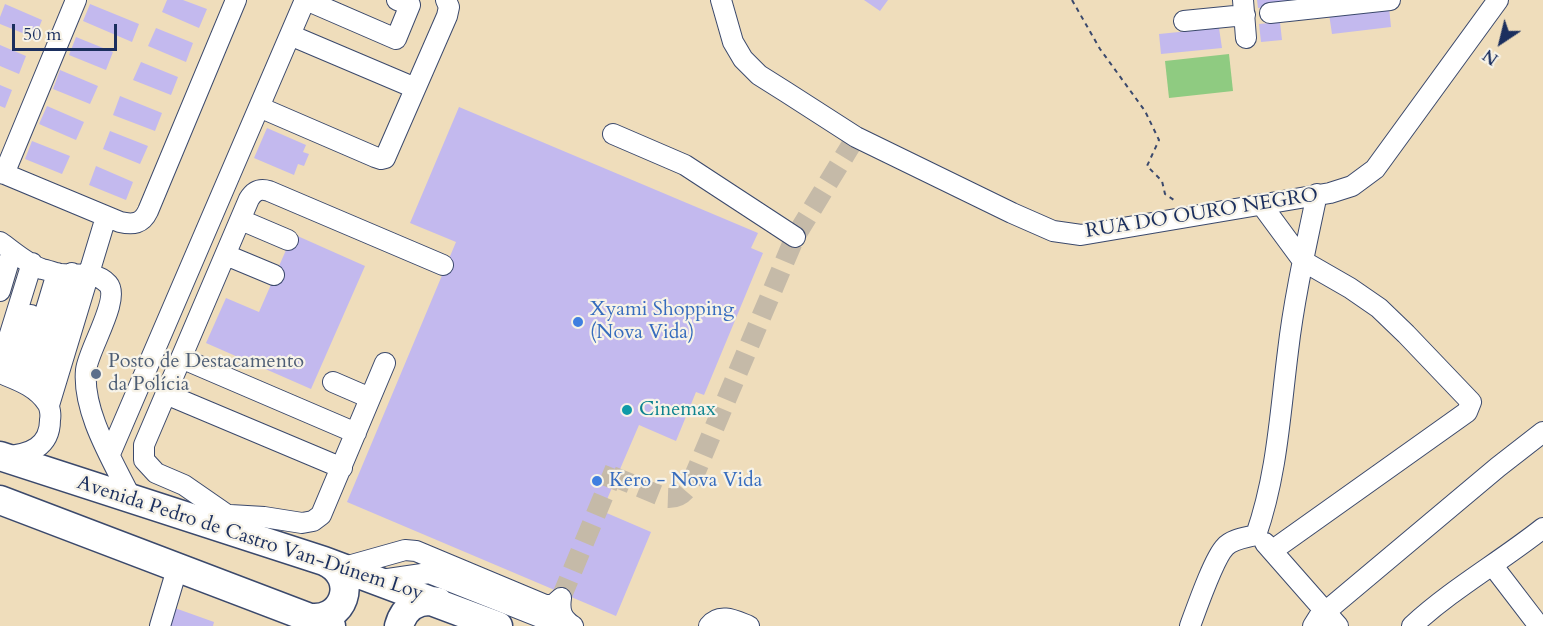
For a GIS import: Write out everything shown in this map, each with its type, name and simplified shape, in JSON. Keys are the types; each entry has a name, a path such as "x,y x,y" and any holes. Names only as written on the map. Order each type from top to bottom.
{"highway":[{"name":"Avenida Pedro de Castro Van-Dúnem Loy","path":"1,456 333,564 498,626"},
{"path":"0,500 318,621"},
{"path":"318,621 315,619 330,615 343,601 345,586 342,576 333,564"},
{"path":"399,626 404,614 414,604 428,601 438,602"}],"street":[{"path":"76,0 4,179 106,217 133,224 145,218 236,0"},
{"path":"110,454 305,0 396,39 406,2"},
{"path":"259,107 381,159 388,154 447,16 449,7 446,0"},
{"name":"RUA DO OURO NEGRO","path":"721,0 734,42 743,58 759,75 856,137 1039,226 1053,231 1081,235 1341,191 1353,186 1375,169 1498,0"},
{"path":"1270,12 1390,0"},
{"path":"1184,21 1244,7 1246,38"},
{"path":"290,35 415,88"},
{"path":"613,134 685,165 795,237"},
{"path":"266,542 184,485 156,473 144,460 144,445 249,199 254,192 262,189 442,265"},
{"path":"1256,535 1270,488 1280,427 1288,351 1317,194"},
{"path":"1261,204 1303,261 1350,288 1378,308 1407,334 1471,402 1467,412 1273,550"},
{"path":"0,291 106,217"},
{"path":"241,220 288,240"},
{"path":"226,255 274,276"},
{"path":"41,263 104,281 111,291 111,301 87,365 85,383 88,407 131,498"},
{"path":"0,338 41,263"},
{"path":"1,456 19,456 34,450 43,444 50,428 20,383 41,263"},
{"path":"20,383 41,263"},
{"path":"181,358 356,433"},
{"path":"170,511 264,517 302,524 313,521 321,515 325,507 385,363"},
{"path":"333,382 370,398"},
{"path":"166,394 342,468"},
{"path":"1312,626 1332,619 1498,467 1543,432"},
{"path":"1412,626 1436,604 1493,566 1543,528"},
{"path":"1256,535 1273,550 1332,619"},
{"path":"1190,626 1215,562 1224,547 1233,541 1256,535"},
{"path":"333,564 405,550 416,551 545,605 553,605 561,598 560,612 563,618 573,626"},
{"path":"1493,566 1539,626"},
{"path":"160,626 177,569"},
{"path":"378,581 429,573 550,621 555,626"},
{"path":"710,626 713,620 724,618 749,626"}],"path":[{"path":"1072,0 1100,49 1145,111 1159,140 1147,166 1161,181 1165,194 1197,215"}],"green space":[{"path":"1229,54 1233,91 1169,98 1165,61"}],"building":[{"path":"167,0 183,0 207,9 199,28 162,12"},
{"path":"864,0 888,0 880,11"},
{"path":"1257,0 1317,0 1317,2 1258,8"},
{"path":"5,4 42,20 35,38 0,24"},
{"path":"90,4 139,24 132,42 83,21"},
{"path":"1389,7 1391,27 1332,34 1329,14"},
{"path":"1280,22 1282,40 1261,42 1259,24"},
{"path":"156,28 193,43 186,62 148,46"},
{"path":"1219,28 1222,48 1161,54 1159,34"},
{"path":"76,37 113,52 106,70 69,55"},
{"path":"0,45 26,56 19,74 0,66"},
{"path":"141,62 178,77 171,95 133,80"},
{"path":"60,70 98,86 90,104 53,89"},
{"path":"0,85 12,90 5,108 0,106"},
{"path":"120,96 162,113 155,131 113,115"},
{"path":"47,106 84,122 76,140 39,124"},
{"name":"Xyami Shopping (Nova Vida)","path":"459,107 758,233 751,248 763,253 704,395 696,392 676,441 639,425 602,511 651,532 616,616 347,502 456,242 410,223"},
{"path":"267,128 306,145 303,152 309,154 304,166 298,164 294,175 254,158"},
{"path":"110,131 148,146 140,164 103,149"},
{"path":"32,141 70,156 62,174 25,159"},
{"path":"96,166 133,182 126,200 89,185"},
{"path":"293,234 365,266 311,389 206,343 226,298 259,312"},
{"path":"172,607 214,622 213,626 165,626"}],"tunnel":[{"path":"612,476 666,498 678,497 691,483 795,237 856,137"},
{"path":"561,598 616,466"}],"place":[{"name":"Xyami Shopping (Nova Vida)","path":"578,322"},
{"name":"Posto de Destacamento da Polícia","path":"96,374"},
{"name":"Cinemax","path":"627,410"},
{"name":"Kero - Nova Vida","path":"597,481"}]}
